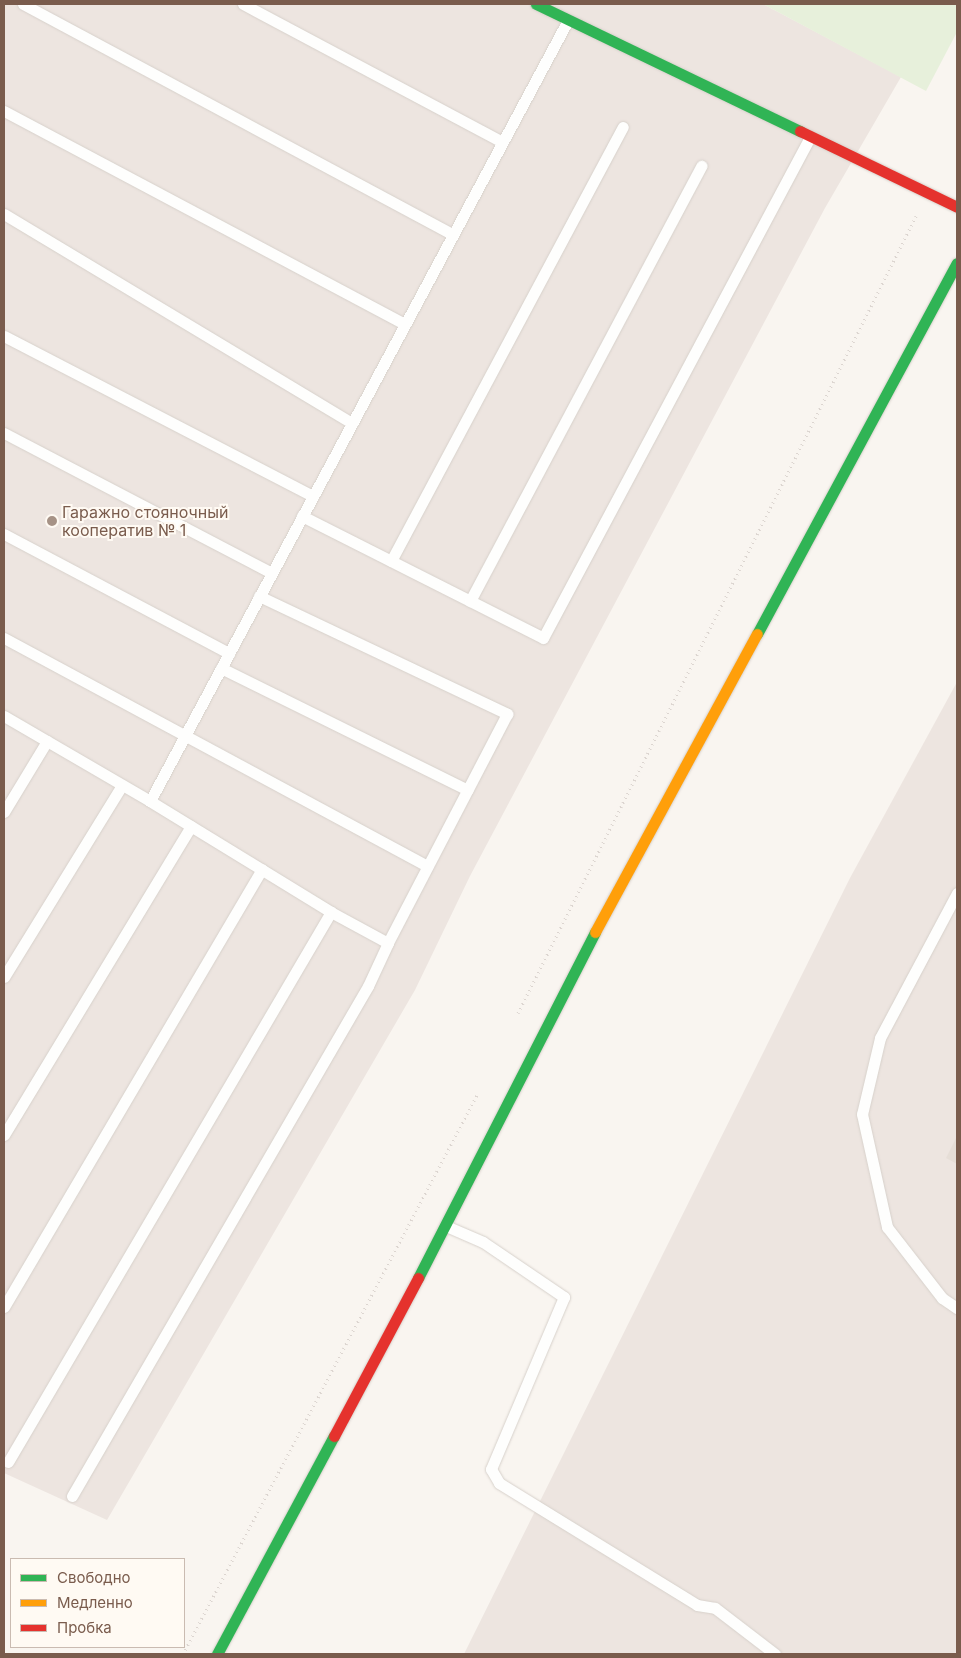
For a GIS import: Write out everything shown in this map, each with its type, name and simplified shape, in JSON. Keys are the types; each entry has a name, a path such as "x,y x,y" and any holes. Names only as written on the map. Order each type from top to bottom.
{"main road":[{"path":"536,4 809,139 957,208"},
{"path":"217,1654 446,1226 535,1044 957,265"}],"lane":[{"path":"23,4 453,235"},
{"path":"243,4 503,142"},
{"path":"150,801 568,20"},
{"path":"4,111 405,324"},
{"path":"391,561 622,126"},
{"path":"302,516 543,638 809,139"},
{"path":"470,601 701,166"},
{"path":"4,214 352,423"},
{"path":"4,336 313,496"},
{"path":"4,433 272,573"},
{"path":"4,534 229,653"},
{"path":"72,1496 368,986 388,943 507,714 260,596"},
{"path":"4,638 428,866"},
{"path":"221,668 468,790"},
{"path":"4,716 150,801 331,912 388,943"},
{"path":"4,812 47,741"},
{"path":"4,977 122,785"},
{"path":"4,1135 190,826"},
{"path":"4,1307 262,869"},
{"path":"957,894 880,1038 862,1114 887,1227 942,1298 957,1308"},
{"path":"8,1462 331,912"},
{"path":"446,1226 483,1242 564,1297 491,1469 499,1483 697,1605 715,1608 775,1654"}],"path":[{"path":"513,1023 927,193"},
{"path":"183,1654 482,1086"}],"shaded area":[{"path":"4,4 763,4 901,77 825,208 470,876 415,990 107,1520 4,1473"},
{"path":"957,682 957,1654 464,1654 850,878"}],"green space":[{"path":"763,4 957,4 957,32 926,91"}],"building":[{"path":"957,1136 957,1164 946,1158"}],"traffic: fast":[{"path":"536,4 800,131"},
{"path":"757,634 957,263"},
{"path":"418,1278 595,932"},
{"path":"217,1654 334,1436"}],"traffic: slow":[{"path":"595,932 757,634"}],"traffic: jam":[{"path":"800,131 957,207"},
{"path":"334,1436 418,1278"}],"place":[{"name":"Гаражно стояночный кооператив № 1","path":"52,521"}]}
